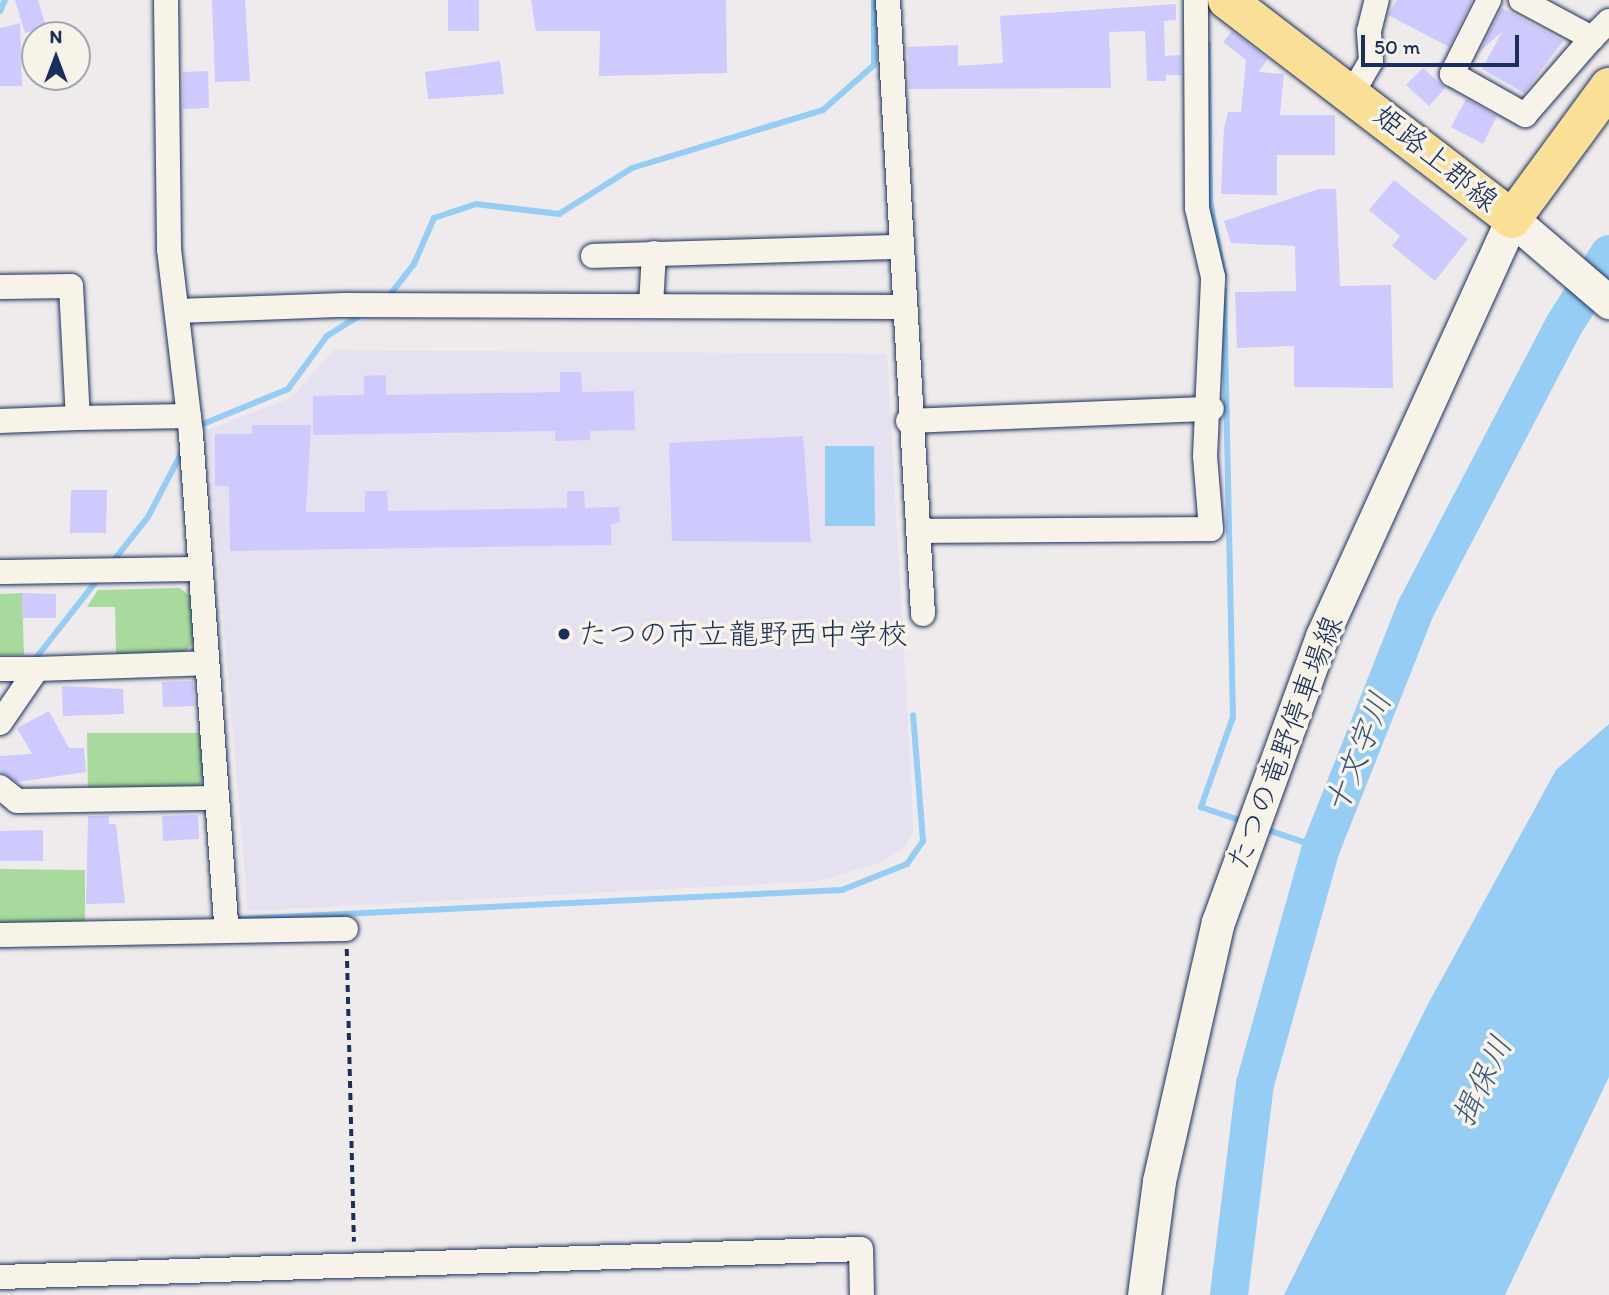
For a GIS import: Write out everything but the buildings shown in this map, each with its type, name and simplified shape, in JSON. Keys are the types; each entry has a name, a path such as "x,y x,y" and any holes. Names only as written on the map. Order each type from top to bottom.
{"main road":[{"name":"姫路上郡線","path":"1227,0 1353,92 1511,219 1609,87"},
{"path":"1511,219 1609,302"},
{"name":"たつの竜野停車場線","path":"1144,1295 1159,1181 1218,922 1322,636 1511,219"}],"street":[{"path":"166,0 169,248 189,416 197,569 227,932"},
{"path":"888,0 901,307 908,421 921,531 923,614"},
{"path":"921,531 1211,529 1205,456 1212,409 1213,276 1197,208 1196,0"},
{"path":"1353,92 1371,61 1369,31 1377,0"},
{"path":"1489,0 1452,74 1525,115 1601,29 1521,0"},
{"path":"593,256 898,247"},
{"path":"651,305 654,253"},
{"path":"0,287 71,286 78,418"},
{"path":"177,311 651,305 901,307"},
{"path":"908,421 1212,409"},
{"path":"0,421 189,416"},
{"path":"0,572 197,569"},
{"path":"0,669 205,663"},
{"path":"0,723 37,668"},
{"path":"0,787 17,801 216,798"},
{"path":"0,935 346,929"},
{"path":"0,1277 861,1249 862,1295"}],"path":[{"path":"346,929 355,1264"}],"shaded area":[{"name":"たつの市立龍野西中学校","path":"334,350 887,354 912,793 913,834 904,848 879,863 819,881 248,911 207,430 291,398"}],"green space":[{"path":"180,588 192,598 196,640 184,653 116,655 115,607 87,607 98,590"},
{"path":"22,593 24,655 0,655 0,594"},
{"path":"87,733 203,733 205,778 193,792 88,794"},
{"path":"0,869 85,870 85,926 0,925"}],"water":[{"path":"825,446 874,446 875,526 825,526"},
{"name":"揖保川","path":"1609,724 1609,1077 1505,1295 1284,1295 1428,1004 1556,770"}],"waterway":[{"path":"0,11 5,0"},
{"path":"389,296 414,264 434,218 476,204 559,214 632,168 823,110 874,65 874,0"},
{"path":"1208,44 1210,201 1224,276"},
{"name":"十文字川","path":"1229,1295 1255,1084 1321,848 1416,608 1564,325 1609,254"},
{"path":"1224,290 1233,717 1201,807 1245,822"},
{"path":"198,426 288,389 327,336 362,314"},
{"path":"110,565 148,517 183,450"},
{"path":"32,663 99,578"},
{"path":"240,919 842,890 907,864 923,841 913,715"},
{"path":"1262,828 1321,848"}],"place":[{"name":"たつの市立龍野西中学校","path":"564,634"}]}
